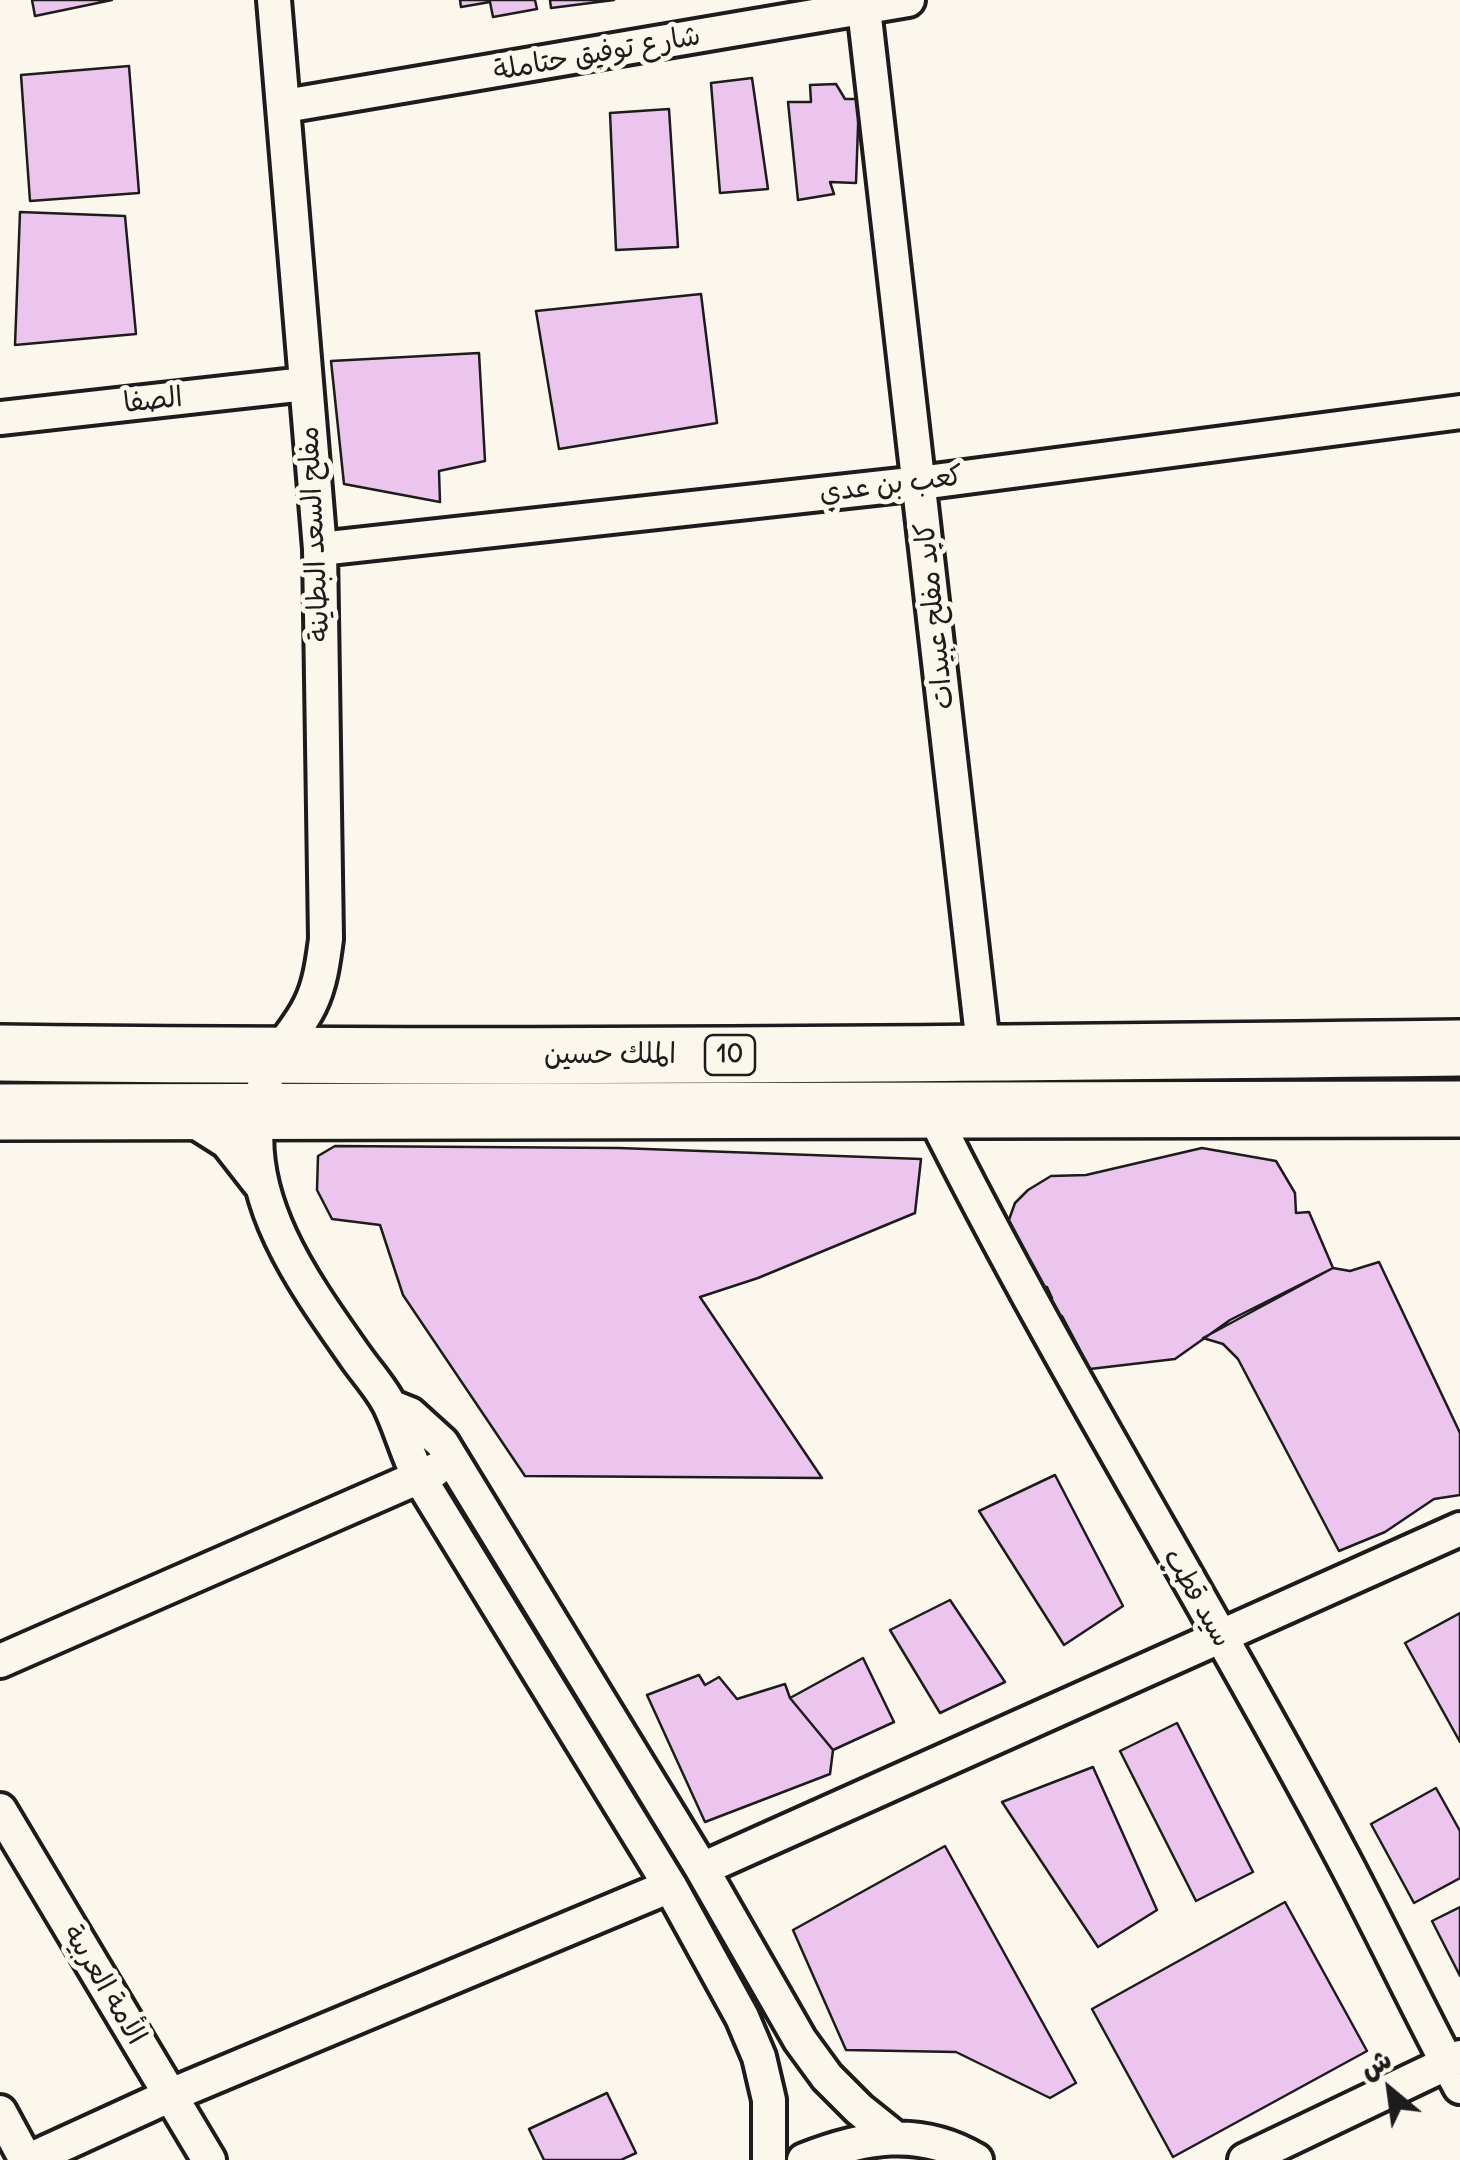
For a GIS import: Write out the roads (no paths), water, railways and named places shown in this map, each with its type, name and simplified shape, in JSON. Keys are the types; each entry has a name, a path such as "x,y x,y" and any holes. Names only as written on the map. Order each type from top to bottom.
{"highway":[{"name":"الملك حسين","path":"0,1053 984,1054 1460,1048"},
{"name":"الملك حسين","path":"0,1112 1460,1109"}],"street":[{"name":"مفلح السعد البطاينة","path":"259,1183 255,1148 258,1112 276,1056 312,1002 322,971 326,939 320,549 286,106 274,0"},
{"name":"شارع توفيق حتاملة","path":"286,106 864,4 908,0"},
{"name":"كايد مفلح عبيدات","path":"864,4 984,1054"},
{"name":"الصفا","path":"0,418 305,384"},
{"name":"كعب بن عدي","path":"320,549 920,483 1460,412"},
{"name":"سيد قطب","path":"932,1110 998,1242 1336,1844 1456,2069"},
{"path":"182,1114 227,1142 259,1183 270,1217 318,1301 390,1406 419,1477 670,1886 760,2057 769,2100 769,2160"},
{"path":"390,1406 428,1427 454,1461 702,1869 800,2040 838,2088 894,2138"},
{"path":"0,1661 454,1461"},
{"path":"702,1869 1460,1528"},
{"name":"الأمة العربية","path":"0,1810 209,2160"},
{"path":"0,2112 27,2160 170,2095 670,1886"},
{"path":"1245,2160 1456,2069"},
{"path":"804,2160 847,2143 894,2138 933,2142 976,2160"}]}
